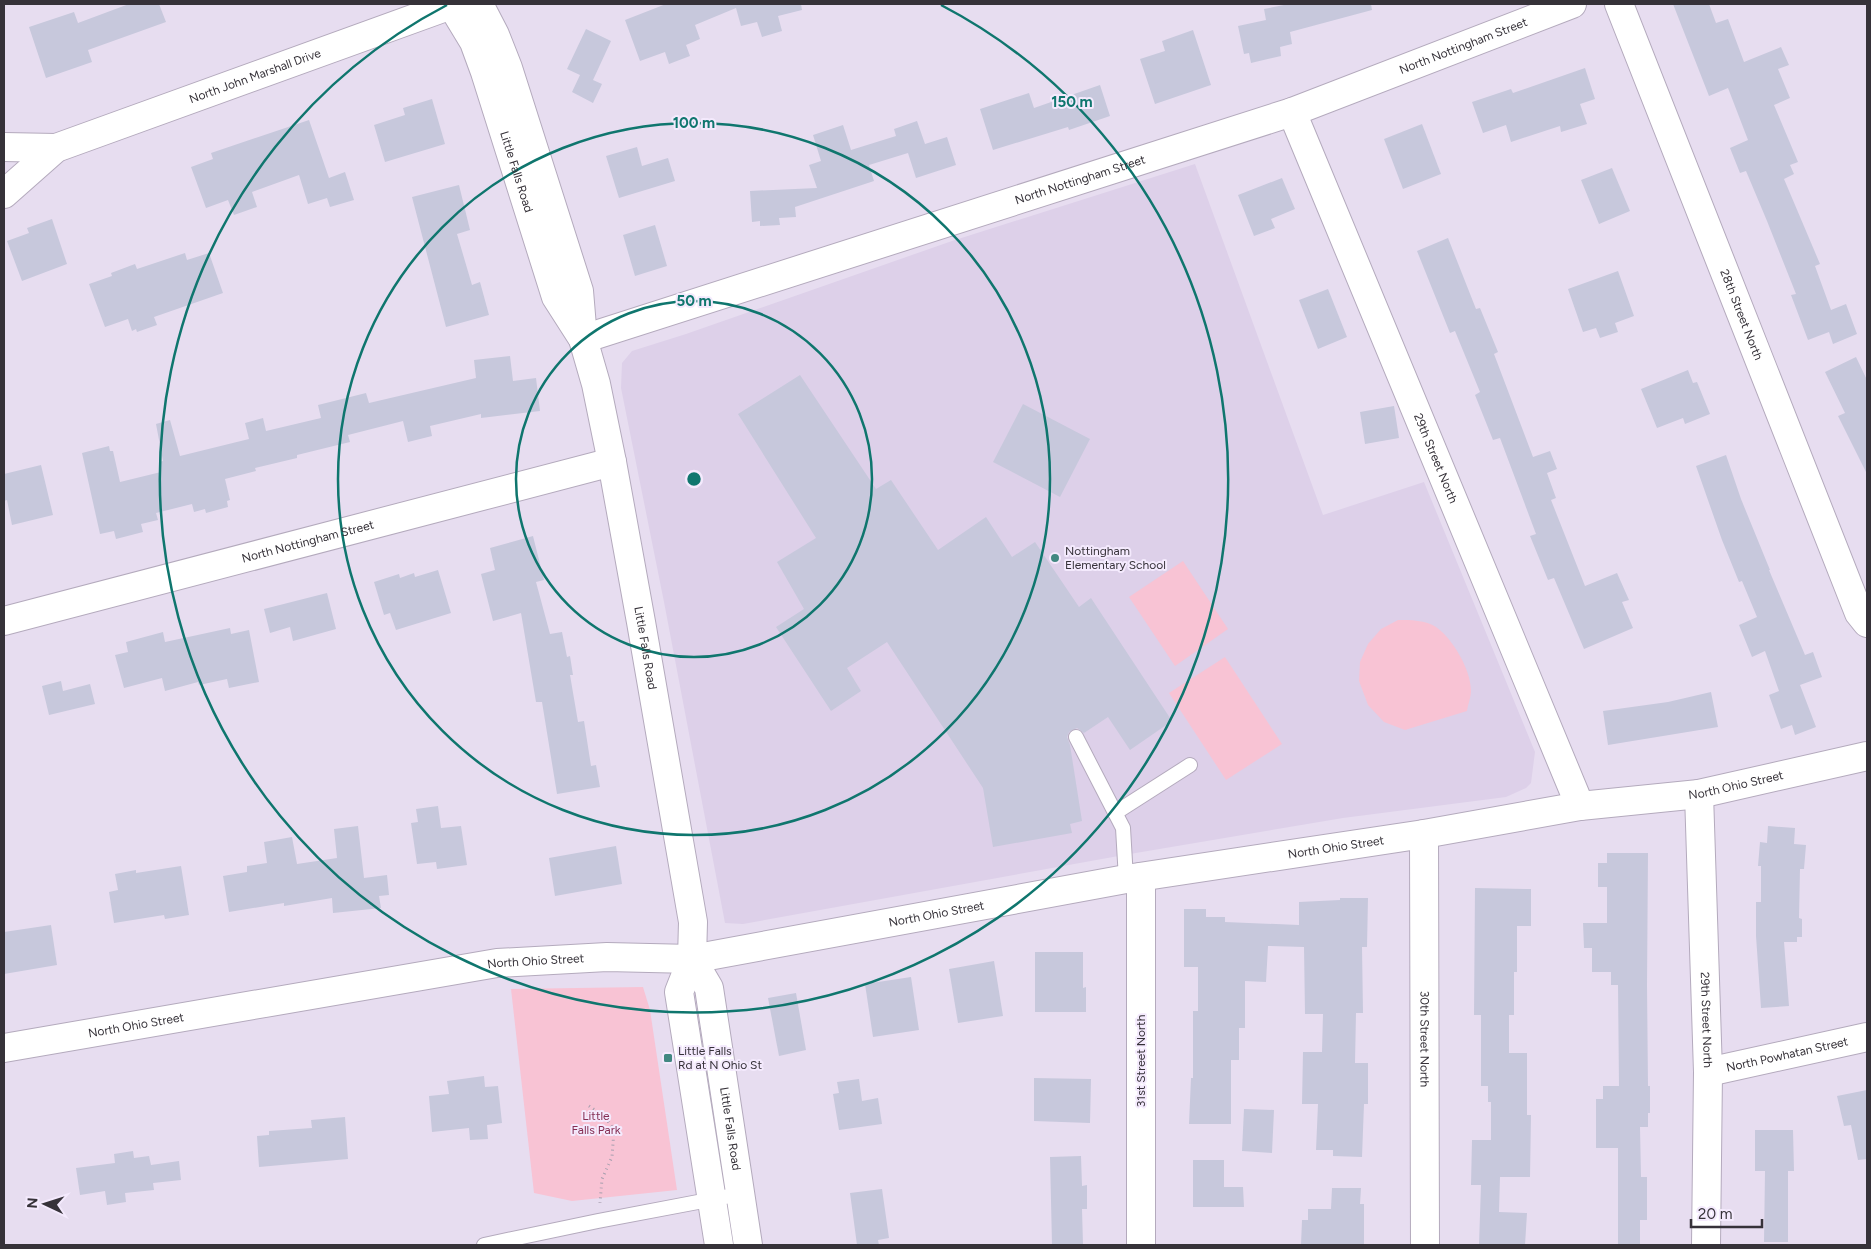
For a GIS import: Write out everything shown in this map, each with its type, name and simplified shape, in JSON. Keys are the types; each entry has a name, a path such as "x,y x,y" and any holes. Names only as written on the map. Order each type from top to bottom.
{"street":[{"name":"Little Falls Road","path":"452,4 474,42 485,72 556,297 583,339"},
{"name":"North John Marshall Drive","path":"4,147 56,148 452,4"},
{"name":"Little Falls Road","path":"479,4 495,35 508,68 579,291 583,339 596,384 642,622 692,922 692,959 679,992 719,1245"},
{"name":"North Nottingham Street","path":"583,339 1292,112 1572,4"},
{"name":"28th Street North","path":"1618,4 1859,613 1867,624"},
{"name":"29th Street North","path":"1292,112 1580,806"},
{"name":"North John Marshall Drive","path":"4,194 56,148"},
{"name":"North Nottingham Street","path":"4,621 612,462"},
{"name":"North Ohio Street","path":"4,1048 497,963 607,957 692,959 1134,878 1424,834 1580,806 1699,794 1867,756"},
{"name":"29th Street North","path":"1699,794 1708,1072 1706,1245"},
{"name":"30th Street North","path":"1424,834 1425,1245"},
{"name":"31st Street North","path":"1134,878 1141,1245"},
{"name":"Little Falls Road","path":"692,959 708,988 748,1245"},
{"name":"North Powhatan Street","path":"1708,1072 1867,1037"}],"lane":[{"path":"1076,737 1123,828 1134,878"},
{"path":"1115,813 1190,765"},
{"path":"484,1245 740,1194"}],"path":[{"path":"589,1106 605,1117 614,1130 612,1157 602,1179 599,1199 602,1220"}],"shaded area":[{"name":"Nottingham Elementary School","path":"1195,164 1323,515 1424,482 1535,752 1531,783 1526,788 1506,797 1343,818 1124,855 743,924 725,923 621,388 622,363 632,351 952,241"}],"green space":[{"path":"1183,561 1228,629 1175,666 1129,597"},
{"path":"1398,620 1428,623 1436,627 1449,639 1460,656 1468,674 1471,693 1467,711 1405,730 1384,722 1368,705 1359,681 1360,662 1368,644 1381,629"},
{"path":"1225,657 1282,744 1226,780 1169,693"},
{"name":"Little Falls Park","path":"643,987 650,1010 677,1190 572,1201 534,1193 511,989"}],"building":[{"path":"129,4 159,4 166,22 88,50 92,62 46,78 29,27 74,12 78,23"},
{"path":"666,4 801,4 802,10 778,16 782,31 762,37 757,22 741,26 736,8 695,25 700,39 686,45 690,56 669,64 665,52 640,61 625,20"},
{"path":"1289,4 1371,4 1372,10 1290,32 1292,44 1280,47 1281,56 1251,63 1249,53 1244,54 1238,26 1266,20 1264,9"},
{"path":"1673,4 1709,4 1716,23 1728,19 1744,62 1781,47 1789,65 1778,69 1790,98 1774,105 1798,162 1790,165 1794,174 1784,179 1820,264 1815,266 1831,310 1846,304 1857,334 1833,344 1829,332 1808,340 1791,295 1796,294 1767,221 1746,171 1740,173 1730,148 1748,140 1728,88 1709,96"},
{"path":"586,29 611,41 593,80 602,84 593,103 572,92 580,75 567,69"},
{"path":"1193,30 1211,85 1155,104 1140,59 1165,51 1162,41"},
{"path":"1585,68 1595,99 1580,104 1587,124 1561,132 1560,126 1511,142 1506,125 1483,133 1472,102 1511,89 1513,93"},
{"path":"1100,85 1110,116 1069,130 1068,127 993,150 980,109 1029,93 1034,108"},
{"path":"432,99 445,144 385,162 374,125 405,115 403,108"},
{"path":"309,120 329,178 345,172 354,200 330,207 327,198 308,204 299,175 252,192 257,207 234,215 228,200 206,208 191,167 213,159 211,153"},
{"path":"917,121 925,144 947,137 956,165 916,178 908,153 869,165 874,181 795,207 796,217 779,218 780,225 760,226 760,221 752,222 750,191 817,188 809,165 821,161 813,135 843,125 851,150 896,136 894,129"},
{"path":"1422,124 1441,174 1403,189 1384,139"},
{"path":"637,147 642,166 668,158 675,181 619,198 606,156"},
{"path":"1612,168 1630,211 1599,224 1581,180"},
{"path":"1282,178 1295,209 1271,219 1275,228 1254,236 1238,195"},
{"path":"459,185 470,230 457,234 472,285 480,282 489,315 446,327 412,197"},
{"path":"52,219 67,264 22,281 7,241 29,233 27,228"},
{"path":"655,225 667,266 635,276 623,235"},
{"path":"1448,238 1476,309 1480,308 1498,352 1494,354 1533,457 1550,451 1557,469 1547,473 1556,498 1551,500 1585,586 1617,573 1629,600 1622,602 1633,628 1584,649 1554,578 1548,580 1530,536 1536,534 1500,438 1493,440 1475,395 1480,392 1455,331 1450,333 1417,251"},
{"path":"185,253 187,260 209,253 223,293 154,317 157,325 137,332 136,329 132,331 128,319 105,327 89,284 112,276 111,273 135,264 137,269"},
{"path":"1618,271 1634,316 1615,323 1618,332 1600,338 1596,328 1583,332 1568,289"},
{"path":"1328,289 1347,337 1318,349 1299,300"},
{"path":"510,356 513,381 536,378 540,411 481,418 481,414 430,426 432,436 408,442 403,421 348,435 350,442 297,455 297,458 255,468 256,471 225,479 230,500 227,501 228,507 206,513 205,509 194,512 192,504 156,513 158,520 141,524 143,532 116,539 114,531 100,534 82,453 109,446 110,451 113,451 120,482 161,472 159,462 163,461 156,424 170,420 180,456 249,439 245,423 263,418 266,431 321,418 318,405 366,393 369,403 476,378 474,360"},
{"path":"1856,357 1867,380 1867,474 1838,416 1845,413 1825,372"},
{"path":"1688,370 1693,383 1697,382 1710,414 1685,424 1683,418 1657,428 1641,389"},
{"name":"Nottingham Elementary School","path":"800,375 876,489 891,480 938,550 986,517 1012,557 1035,542 1079,607 1091,598 1172,721 1130,750 1108,717 1084,733 1077,728 1069,732 1067,737 1070,745 1082,821 1070,824 1072,833 993,847 983,788 887,642 847,668 861,691 831,711 776,627 804,609 777,562 816,538 738,414"},
{"path":"1023,404 1090,439 1060,497 993,462"},
{"path":"1394,406 1399,438 1365,444 1360,412"},
{"path":"1726,455 1769,570 1805,655 1813,652 1822,677 1800,685 1816,727 1795,735 1792,725 1781,729 1769,695 1779,691 1765,651 1752,657 1739,625 1757,617 1742,581 1739,582 1722,540 1696,466"},
{"path":"41,465 53,515 12,525 7,500 4,501 4,474"},
{"path":"533,536 544,580 536,582 550,634 562,632 567,657 570,656 573,675 570,675 578,722 584,721 591,766 596,765 600,787 557,794 542,702 536,702 521,613 493,621 481,574 495,570 490,548"},
{"path":"438,570 451,613 396,630 390,613 384,615 374,582 399,574 400,578 414,573 415,577"},
{"path":"327,593 336,629 293,641 290,627 270,633 264,609"},
{"path":"230,628 231,634 249,630 259,682 229,688 227,679 199,685 198,682 165,691 162,678 124,688 115,655 128,652 126,642 163,632 165,642"},
{"path":"61,681 63,691 90,684 95,704 49,715 42,686"},
{"path":"1711,692 1718,727 1608,745 1603,711 1668,702"},
{"path":"438,806 441,828 461,826 467,865 437,869 436,862 417,864 411,823 418,822 416,809"},
{"path":"358,826 364,878 387,875 389,895 379,896 381,908 333,913 332,898 284,906 284,903 229,912 223,876 247,872 247,866 267,863 264,842 292,837 297,864 337,858 334,829"},
{"path":"1768,826 1795,828 1794,844 1806,845 1804,869 1800,869 1799,918 1802,919 1802,937 1797,937 1797,942 1784,942 1789,1006 1761,1008 1756,936 1756,902 1761,902 1761,866 1758,866 1760,842 1767,843"},
{"path":"616,846 622,884 555,896 549,858"},
{"path":"1607,853 1648,853 1647,985 1650,1113 1648,1113 1648,1127 1640,1127 1641,1177 1647,1177 1647,1220 1640,1220 1640,1245 1618,1245 1618,1148 1596,1148 1596,1099 1603,1099 1603,1086 1619,1086 1618,985 1611,985 1611,972 1592,972 1592,948 1584,948 1583,923 1607,923 1607,887 1598,887 1598,863 1607,863"},
{"path":"181,866 189,915 165,919 164,915 114,923 109,892 118,890 115,874 136,870 136,873"},
{"path":"1475,888 1531,889 1531,926 1517,926 1517,972 1514,972 1514,1015 1509,1015 1509,1053 1527,1053 1527,1115 1531,1115 1530,1177 1500,1177 1499,1212 1527,1213 1525,1245 1479,1245 1481,1185 1471,1185 1472,1140 1491,1140 1491,1102 1488,1102 1488,1086 1481,1086 1481,1015 1474,1015"},
{"path":"1340,898 1368,898 1367,947 1362,947 1363,1013 1356,1013 1355,1063 1368,1063 1368,1104 1364,1104 1362,1157 1333,1156 1333,1150 1316,1150 1318,1104 1302,1104 1303,1052 1322,1052 1323,1014 1305,1014 1304,947 1268,946 1266,982 1245,981 1245,1028 1239,1028 1239,1060 1231,1060 1231,1124 1189,1124 1191,1078 1193,1078 1193,1011 1198,1011 1198,967 1184,967 1184,909 1206,909 1206,917 1225,917 1225,922 1299,925 1299,902 1340,900"},
{"path":"51,925 57,965 4,974 4,932"},
{"path":"1035,952 1083,952 1083,988 1086,987 1086,1012 1035,1012"},
{"path":"994,961 1003,1016 958,1023 949,969"},
{"path":"911,977 919,1030 873,1037 865,984"},
{"path":"796,993 806,1050 779,1056 768,998"},
{"path":"484,1076 485,1087 498,1086 502,1123 487,1125 488,1139 470,1140 469,1128 432,1132 429,1096 449,1094 447,1081"},
{"path":"1034,1078 1091,1079 1090,1123 1034,1121"},
{"path":"859,1079 862,1101 878,1098 882,1124 839,1130 833,1094 839,1093 837,1082"},
{"path":"1867,1090 1867,1159 1858,1160 1851,1125 1844,1126 1837,1096"},
{"path":"1244,1109 1274,1110 1272,1153 1242,1151"},
{"path":"345,1117 348,1159 259,1167 257,1136 269,1135 269,1131 312,1128 311,1120"},
{"path":"1755,1130 1793,1130 1794,1171 1788,1171 1788,1242 1764,1242 1765,1171 1755,1171"},
{"path":"133,1151 134,1158 149,1156 151,1165 179,1161 181,1180 153,1183 154,1190 125,1193 126,1202 107,1205 105,1191 80,1195 76,1168 115,1163 114,1154"},
{"path":"1081,1156 1082,1186 1087,1185 1087,1209 1082,1209 1083,1245 1052,1245 1050,1157"},
{"path":"1193,1160 1224,1160 1224,1187 1243,1187 1244,1207 1193,1207"},
{"path":"1332,1188 1361,1188 1360,1204 1364,1204 1364,1245 1301,1245 1302,1220 1308,1220 1308,1209 1331,1209"},
{"path":"882,1189 889,1238 878,1240 879,1245 857,1245 850,1193"}],"place":[{"name":"Nottingham Elementary School","path":"1055,558"},
{"name":"Little Falls Rd at N Ohio St","path":"668,1058"}]}
